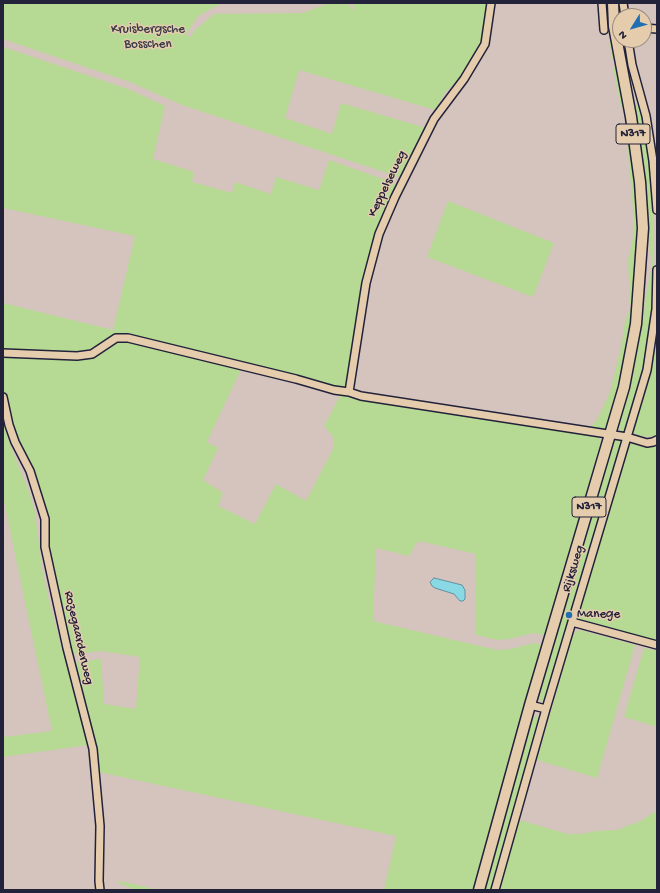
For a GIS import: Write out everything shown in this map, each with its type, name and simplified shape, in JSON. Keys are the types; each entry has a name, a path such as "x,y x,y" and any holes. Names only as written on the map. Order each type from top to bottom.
{"main road":[{"name":"N317","path":"620,48 634,139"},
{"name":"Rijksweg","path":"478,890 530,704 624,387 636,324 643,228 641,190 634,139"}],"street":[{"name":"Keppelseweg","path":"349,392 366,283 379,234 395,197 434,119 464,79 485,44 491,3"},
{"path":"602,3 604,30"},
{"path":"629,48 632,65 646,116 653,161 657,210"},
{"path":"634,139 649,137"},
{"name":"Rijksweg","path":"495,890 546,709 647,370 656,309 657,270"},
{"path":"3,353 77,356 92,354 116,338 128,338 361,396 627,437 647,443 657,440"},
{"name":"Rozegaarderweg","path":"3,397 15,442 30,471 44,519 45,548 67,648 93,749 100,826 100,890"},
{"path":"572,622 657,644"},
{"path":"530,704 546,709"}],"green space":[{"name":"Kruisbergsche Bosschen","path":"3,3 222,3 198,16 186,35 191,37 194,31 214,14 303,13 329,3 347,3 353,10 354,3 489,3 486,27 478,50 462,78 446,91 435,110 299,70 285,118 332,134 341,103 426,128 402,176 399,177 182,105 130,82 3,39"},
{"path":"605,3 607,3 612,48 613,48 615,59 612,59"},
{"path":"3,47 128,89 165,106 153,159 194,172 192,182 232,193 235,182 271,194 276,177 319,190 329,160 394,183 396,186 395,190 374,238 366,265 347,384 344,388 335,388 297,376 118,333 90,351 74,352 3,349 3,303 113,330 135,236 3,208"},
{"path":"616,66 623,103 623,107 621,108 613,67"},
{"path":"627,67 633,78 630,82 636,105 640,107 646,134 639,135"},
{"path":"640,140 647,140 654,205 653,307 651,307 651,310 653,311 641,380 626,431 623,433 619,431 619,423 635,356 643,309 646,309 646,306 644,306 652,264 647,228 644,167"},
{"path":"627,141 630,142 636,185 638,220 633,264 633,304 630,304 628,260 633,238 634,220"},
{"path":"448,201 554,243 533,297 427,257"},
{"path":"630,308 634,308 633,320 609,425 606,429 598,430 591,427 598,418 610,392 621,347 625,321"},
{"path":"657,317 657,435 640,437 631,432"},
{"path":"117,340 241,369 207,442 218,448 203,480 223,493 218,506 255,524 276,484 306,501 334,447 333,437 324,426 341,394 359,399 599,437 601,442 545,636 534,633 509,639 497,640 476,635 476,554 419,541 409,556 376,548 373,621 497,650 511,649 534,643 542,645 509,756 508,770 474,890 384,890 396,836 99,772 96,754 71,663 101,659 104,704 136,709 140,657 101,651 69,655 39,506 9,423 3,392 3,357 82,360 94,357"},
{"path":"3,421 10,445 29,492 35,512 42,569 50,605 88,745 3,757 3,737 52,731 3,497"},
{"path":"613,440 624,440 546,700 543,702 539,699 573,572"},
{"path":"629,443 646,448 657,443 657,642 577,620"},
{"path":"580,630 635,645 597,778 537,760 573,634"},
{"path":"644,648 657,651 657,727 624,717"},
{"path":"537,715 540,718 492,890 484,890 533,719"},
{"path":"657,810 657,890 499,890 519,820 568,834 581,834 596,831 618,830 641,821"},
{"path":"119,881 160,890 135,890 117,882"}],"water":[{"path":"434,578 462,585 465,590 465,599 460,601 454,594 432,586 430,582"}],"place":[{"name":"Manege","path":"569,615"}]}
